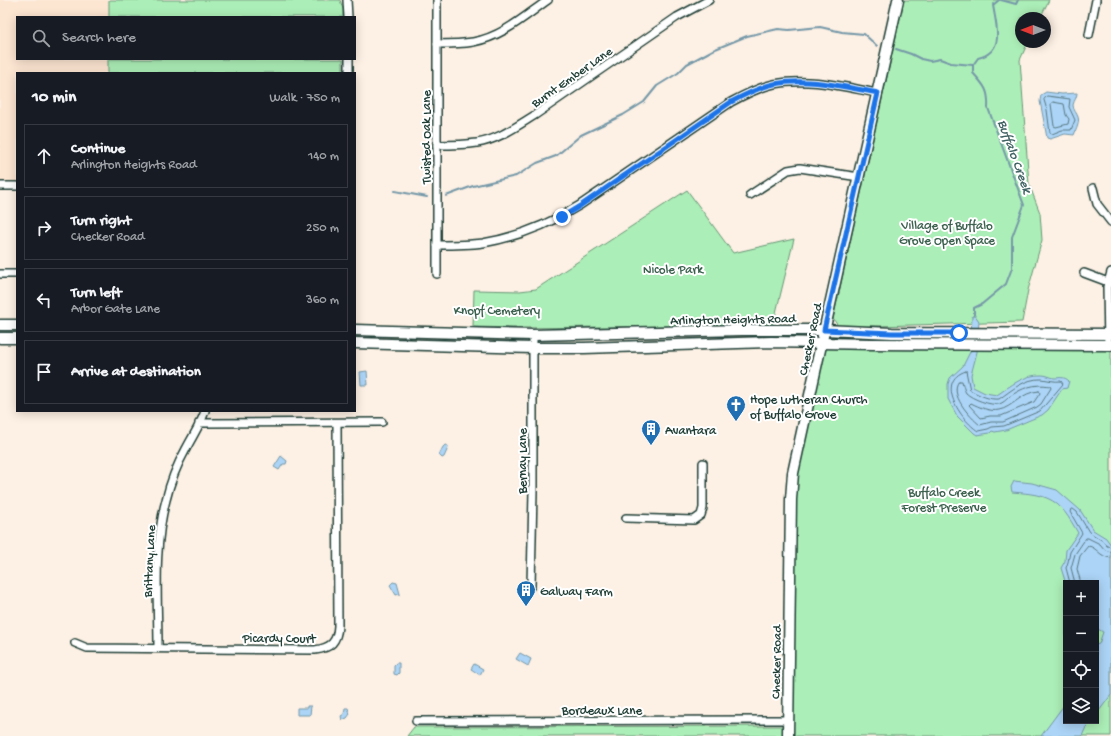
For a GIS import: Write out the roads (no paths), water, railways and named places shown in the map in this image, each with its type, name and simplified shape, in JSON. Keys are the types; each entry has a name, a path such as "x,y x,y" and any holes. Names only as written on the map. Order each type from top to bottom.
{"main road":[{"name":"Checker Road","path":"788,736 791,499 793,473 898,0"},
{"path":"0,325 16,325"},
{"name":"Arlington Heights Road","path":"356,330 533,335 722,330 824,330 892,333 1109,334"},
{"path":"0,338 16,338"},
{"name":"Arlington Heights Road","path":"356,343 533,348 584,348 771,342 1109,345"}],"street":[{"path":"347,0 348,16"},
{"name":"Twisted Oak Lane","path":"437,0 437,274"},
{"path":"437,44 474,42 497,34 548,0"},
{"name":"Burnt Ember Lane","path":"437,145 478,143 496,137 514,128 677,16 709,0"},
{"path":"1090,34 1096,0"},
{"path":"349,60 349,72"},
{"path":"437,245 482,243 510,237 539,228 580,206 731,102 746,94 772,84 787,82 815,82 878,93"},
{"path":"750,195 788,170 800,168 859,176"},
{"path":"0,186 16,186"},
{"path":"1093,188 1097,204 1111,222"},
{"path":"1109,345 1108,282 1111,272"},
{"path":"1084,273 1108,282"},
{"path":"0,274 16,274"},
{"name":"Bernay Lane","path":"531,586 533,491 533,335"},
{"name":"Brittany Lane","path":"158,648 158,553 160,528 166,500 173,478 184,452 204,412"},
{"path":"199,423 382,422"},
{"name":"Picardy Court","path":"75,643 87,648 315,650 323,649 331,645 338,635 337,423"},
{"path":"626,518 694,520 701,515 703,508 703,463"},
{"name":"Bordeaux Lane","path":"416,722 788,720"}],"water":[{"path":"1046,92 1062,94 1077,93 1073,105 1078,117 1078,126 1074,135 1065,134 1050,139 1047,138 1040,101 1041,95"},
{"path":"974,314 979,321 977,352 971,375 973,387 985,393 997,395 1018,381 1030,376 1044,375 1054,378 1067,379 1069,381 1067,388 1062,389 1048,410 1042,415 1006,430 995,432 992,431 990,433 977,435 957,416 948,399 948,384 950,378 963,366 970,352 972,317"},
{"path":"367,371 368,385 361,385 360,372"},
{"path":"445,445 448,446 448,448 444,457 442,458 439,455"},
{"path":"281,456 287,461 286,464 283,464 279,470 274,467"},
{"path":"1014,481 1032,483 1057,490 1080,510 1093,530 1106,538 1111,545 1111,695 1099,711 1099,644 1103,632 1099,630 1099,580 1065,580 1061,568 1065,561 1066,550 1078,533 1065,513 1052,501 1045,497 1012,492 1011,487"},
{"path":"393,582 397,583 400,594 396,595 390,585"},
{"path":"520,653 531,659 528,666 516,659"},
{"path":"399,663 399,673 397,675 394,674 394,665"},
{"path":"474,664 483,669 480,675 471,669"},
{"path":"307,706 311,706 310,715 297,715 297,708 307,708"},
{"path":"1063,706 1063,724 1088,724 1082,736 1041,736"},
{"path":"345,708 348,708 350,714 347,718 342,720 341,716 344,714"}],"waterway":[{"name":"Buffalo Creek","path":"974,316 974,308 982,304 1006,284 1012,268 1012,237 1024,205 988,108 987,93 981,82 973,73 973,65 978,58 987,55 993,50 996,44 997,29 993,5 999,0"},
{"name":"Buffalo Creek","path":"1001,0 1016,4 1018,0"},
{"path":"446,196 473,186 516,176 537,163 556,156 581,135 623,115 644,102 657,86 678,73 687,64 713,50 747,36 778,29 789,30 820,27 842,32 864,34 877,46"},
{"path":"896,49 930,61 940,59 951,63 973,65"},
{"path":"395,191 427,197"}],"place":[{"name":"Hope Lutheran Church of Buffalo Grove","path":"736,422"},
{"name":"Avantara","path":"651,446"},
{"name":"Galway Farm","path":"526,607"}],"park label":[{"name":"Village of Buffalo Grove Open Space","path":"947,232"},
{"name":"Nicole Park","path":"673,268"},
{"name":"Knopf Cemetery","path":"497,309"},
{"name":"Buffalo Creek Forest Preserve","path":"944,498"}]}
